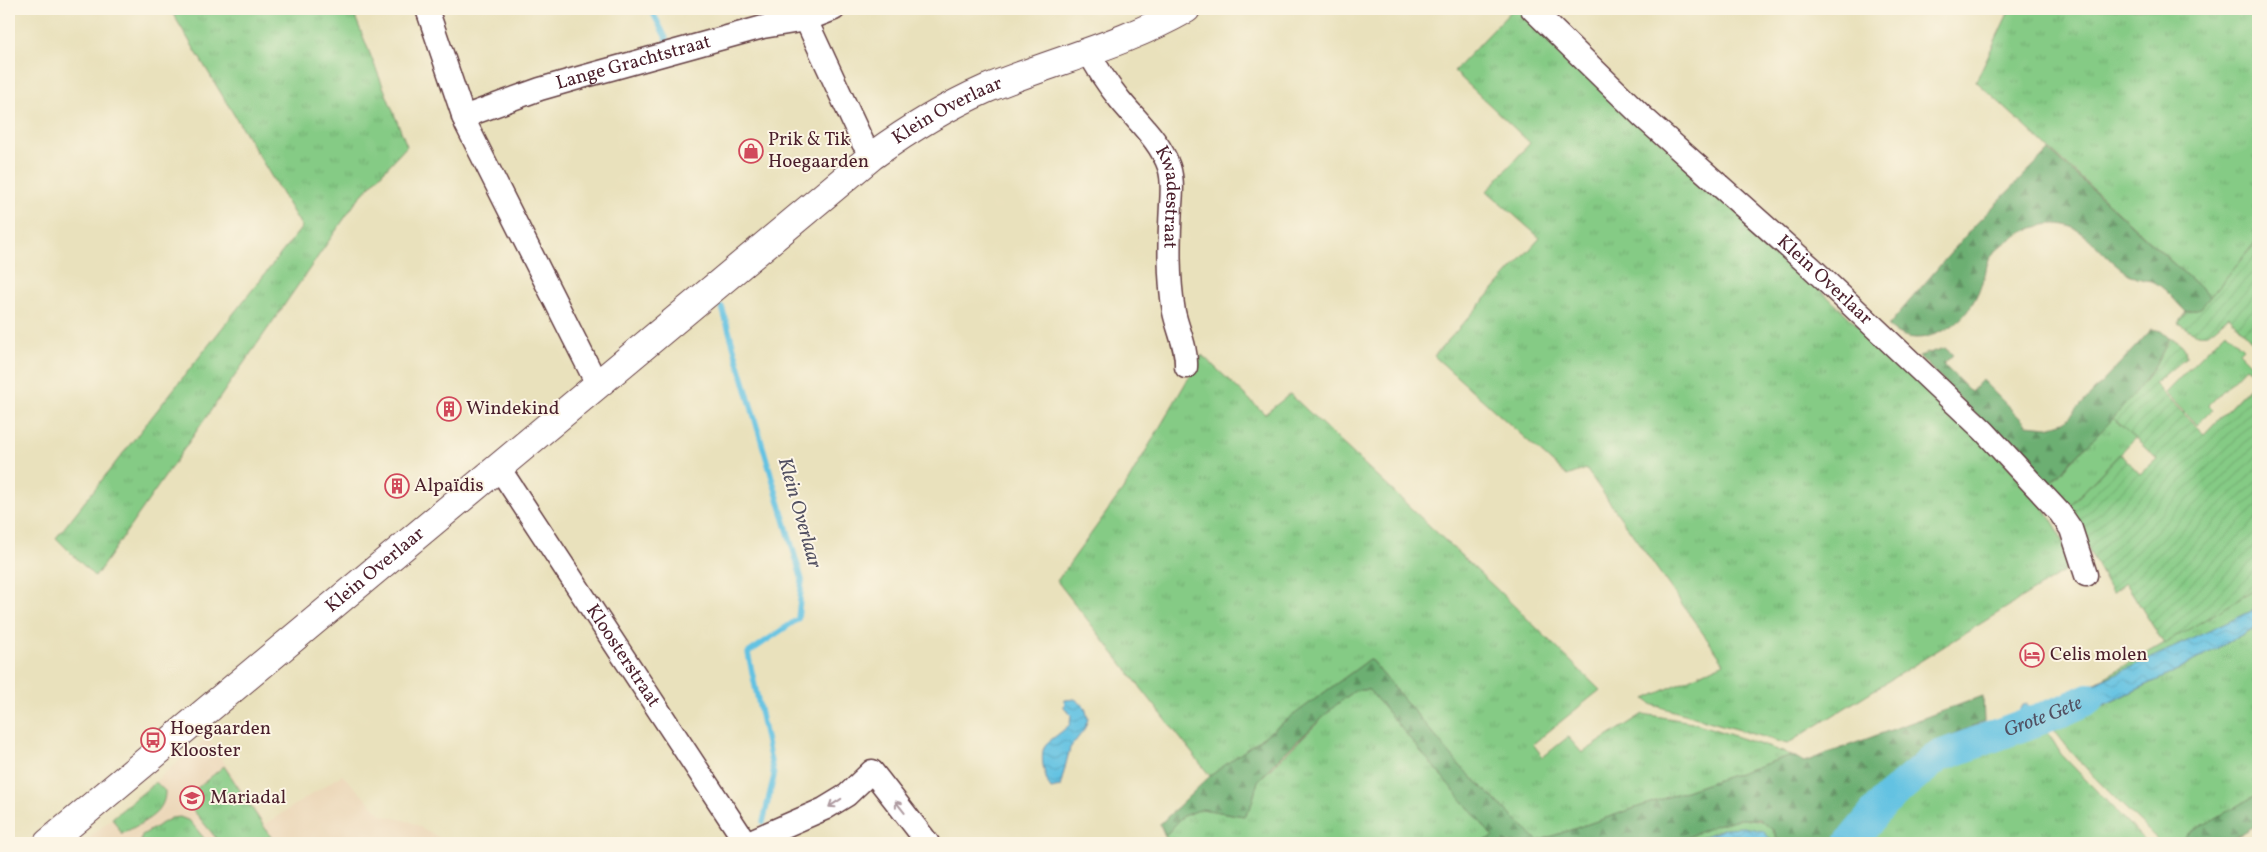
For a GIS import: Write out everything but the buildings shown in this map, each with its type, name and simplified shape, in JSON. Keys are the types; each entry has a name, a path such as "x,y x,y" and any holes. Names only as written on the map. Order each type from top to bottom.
{"main road":[{"name":"Klein Overlaar","path":"48,843 872,156 907,131 985,90 1124,40 1186,9"}],"street":[{"path":"427,9 463,117 597,384"},
{"name":"Lange Grachtstraat","path":"463,117 540,89 763,27 806,20 834,9"},
{"name":"Klein Overlaar","path":"1532,9 1643,117 1813,269 1984,431 2060,513 2071,529 2086,575"},
{"path":"806,20 863,143 872,156"},
{"name":"Kwadestraat","path":"1089,52 1097,69 1119,100 1144,127 1169,168 1172,189 1170,280 1175,313 1186,354 1186,367"},
{"name":"Kloosterstraat","path":"499,468 746,843"},
{"path":"746,843 824,809 847,794 872,771 928,843"}],"shaded area":[{"name":"Mariadal","path":"207,737 265,824 342,775 382,815 411,822 449,843 83,843"}],"green space":[{"path":"170,9 352,9 407,146 358,199 95,577 56,538 302,227"},
{"path":"1513,9 1520,9 2005,463 2036,499 2055,526 2062,540 2067,570 1787,744 1653,705 1645,699 1724,663 1586,469 1567,476 1434,356 1540,238 1487,191 1530,143 1454,71"},
{"path":"2010,9 2258,9 2258,239 2210,297 1976,81"},
{"path":"2049,150 2210,297 2201,308 2186,312 2168,293 2153,281 2143,280 2128,274 2114,264 2080,232 2065,225 2055,224 2044,225 2022,232 1995,252 1988,262 1985,276 1975,299 1963,316 1948,328 1926,337 1916,338 1901,335 1888,326 1973,227"},
{"path":"2258,239 2258,348 2229,316 2205,334 2195,333 2178,323 2186,312 2201,308"},
{"path":"2152,329 2161,331 2169,338 2159,360 2146,380 2114,418 2046,488 1919,356 1945,348 1953,355 1943,364 1971,392 1982,380 2027,425 2048,427 2065,422"},
{"path":"2226,331 2243,348 2239,352 2253,366 2250,370 2246,367 2209,405 2213,409 2197,425 2165,393"},
{"path":"2169,338 2182,344 2186,357 2154,384 2204,434 2258,378 2258,588 2164,644 2126,583 2112,593 2067,509 2120,453 2140,474 2157,459 2113,418 2152,371"},
{"path":"1202,355 1265,414 1290,394 1504,596 1600,690 1533,744 1543,757 1568,737 1582,753 1643,714 1692,722 1792,755 1538,841 1461,767 1370,659 1210,776 1057,581 1124,488"},
{"path":"2113,418 2135,438 2067,509 2046,488"},
{"path":"2258,588 2258,608 2162,654 2095,683"},
{"path":"2258,626 2258,794 2186,835 2184,843 2161,843 2081,763 2055,730 2049,719 2071,710 2080,712 2081,716 2166,676"},
{"path":"1370,659 1461,767 1538,841 1792,755 1804,762 1983,696 1984,722 1949,736 1911,758 1834,843 1779,843 1774,831 1759,819 1738,819 1716,825 1673,843 1479,843 1493,837 1369,690 1356,690 1336,705 1277,760 1258,781 1250,809 1244,816 1202,809 1183,816 1165,836 1160,824 1210,776"},
{"path":"1356,690 1369,690 1494,838 1479,843 1168,843 1165,836 1183,816 1202,809 1244,816 1250,809 1258,781 1336,705"},
{"path":"2043,724 2061,754 2147,843 1861,843 1902,794 1955,759 2036,731"},
{"path":"224,766 275,843 220,843 184,799"},
{"path":"156,782 165,791 161,806 151,817 122,834 112,818"},
{"path":"2258,794 2258,824 2226,843 2184,843 2186,835"},
{"path":"180,817 190,821 208,843 142,843 142,835 171,818"},
{"path":"1738,819 1764,822 1776,835 1779,843 1774,843 1772,839 1726,828 1688,843 1673,843 1716,825"}],"water":[{"path":"2258,608 2258,626 2166,676 2080,716 2080,712 2072,714 2070,711 2049,719 2043,707 2070,697 2071,694"},
{"path":"1075,699 1085,707 1088,719 1084,730 1070,748 1060,787 1051,789 1043,766 1044,748 1046,744 1070,724 1071,715 1064,707 1065,700"},
{"path":"2027,704 2029,711 2036,710 2043,724 2036,730 1955,759 1949,736 2020,711 2023,705"},
{"path":"1744,827 1763,831 1774,843 1688,843 1726,828"}],"waterway":[{"name":"Klein Overlaar","path":"651,9 667,40"},
{"name":"Klein Overlaar","path":"722,307 802,580 798,619 748,653 774,776 763,822"},
{"name":"Grote Gete","path":"1850,843 1884,802 1937,757 2062,711 2089,699"}],"place":[{"name":"Prik & Tik Hoegaarden","path":"751,151"},
{"name":"Windekind","path":"449,409"},
{"name":"Alpaïdis","path":"397,486"},
{"name":"Celis molen","path":"2032,655"},
{"name":"Hoegaarden Klooster","path":"153,740"},
{"name":"Mariadal","path":"192,798"}]}
